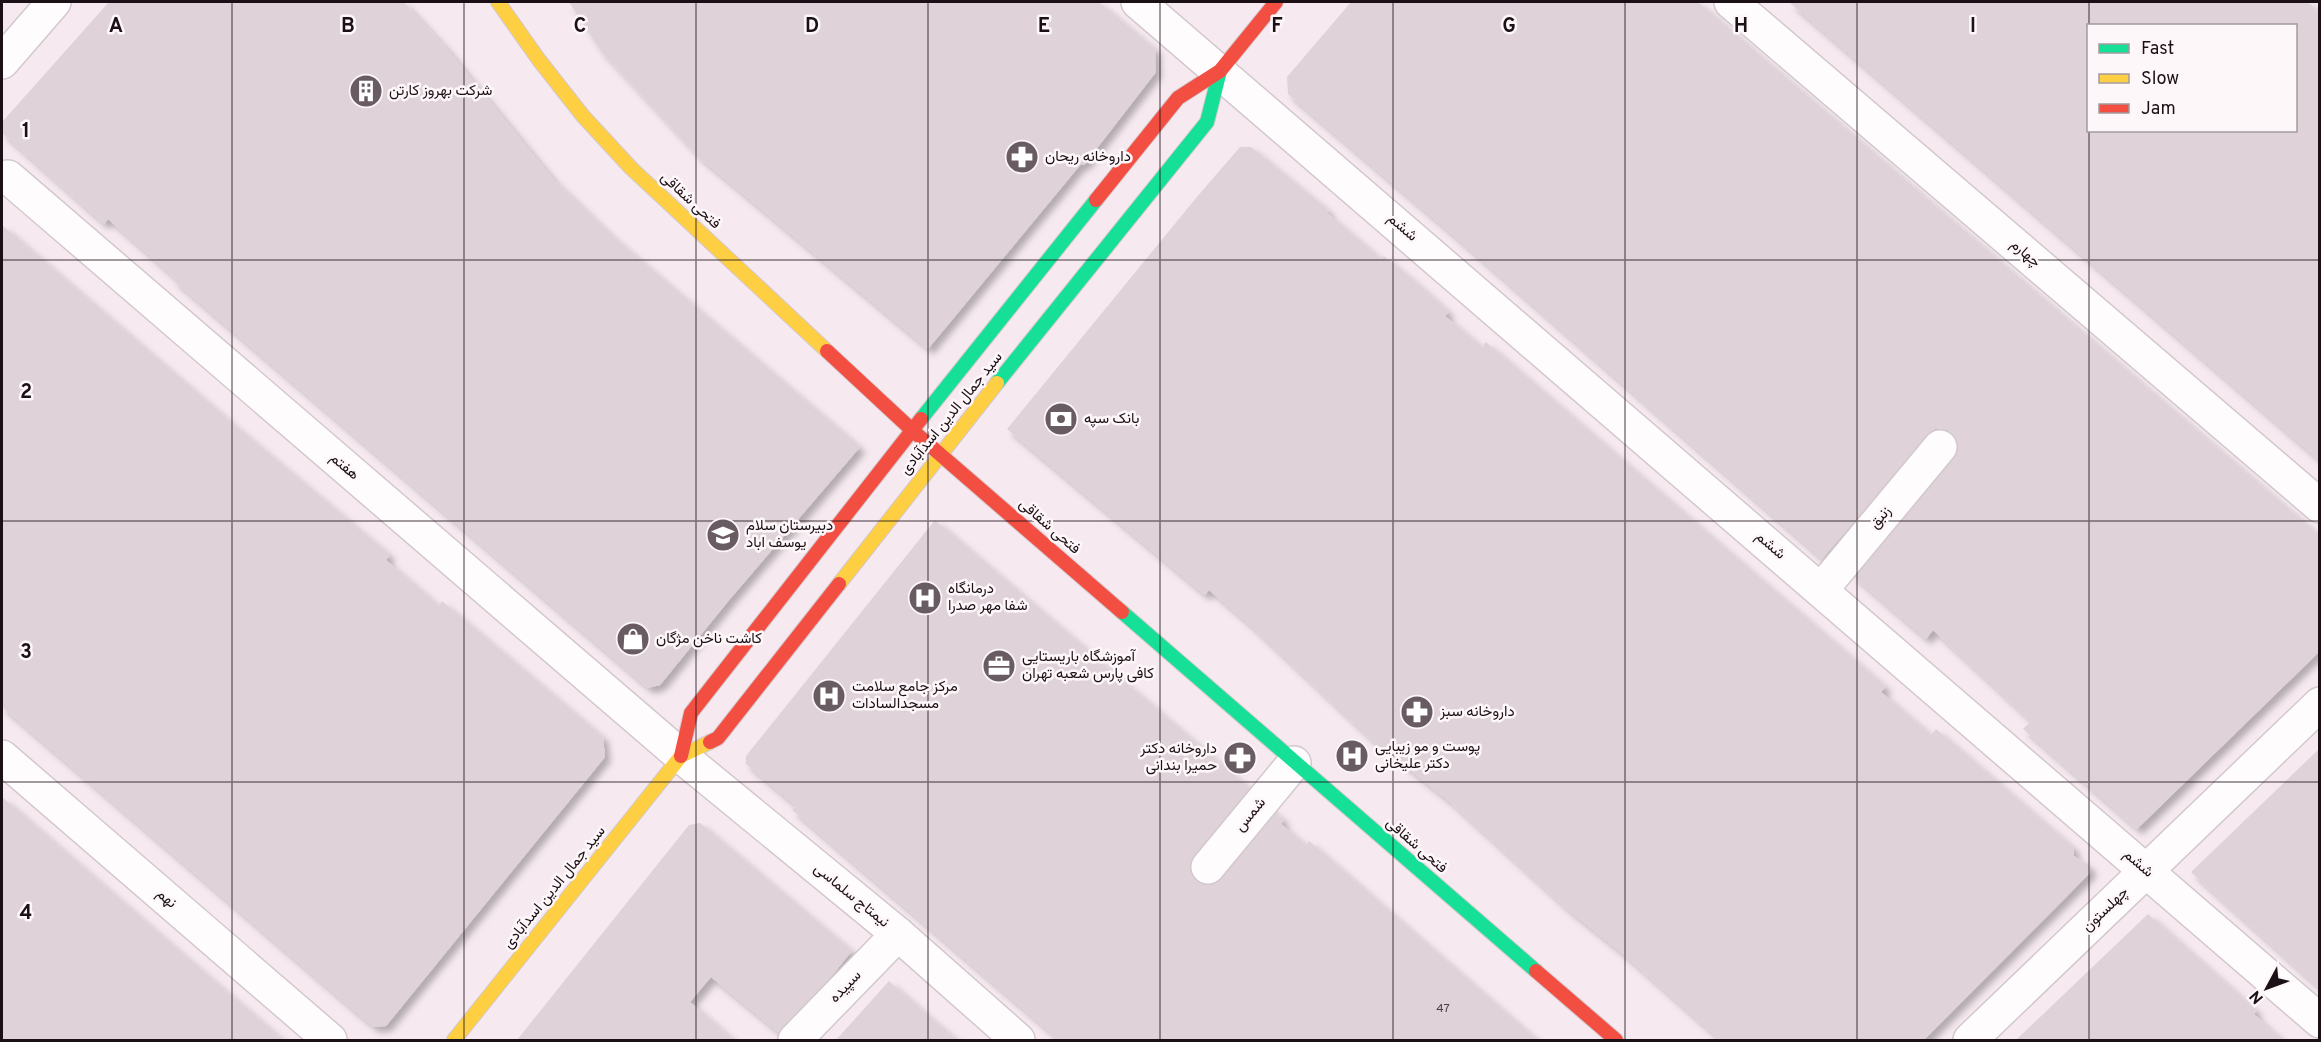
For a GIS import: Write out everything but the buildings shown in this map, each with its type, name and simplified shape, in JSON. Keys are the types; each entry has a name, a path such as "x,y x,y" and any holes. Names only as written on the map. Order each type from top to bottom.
{"main road":[{"name":"فتحی شقاقی","path":"498,2 539,60 583,116 631,168 912,430 1616,1041"},
{"name":"سید جمال الدین اسدآبادی","path":"454,1041 681,756 691,713 912,430 1179,98 1220,71 1276,2"},
{"name":"سید جمال الدین اسدآبادی","path":"681,756 718,738 940,455 1207,122 1220,71"}],"street":[{"path":"2,62 54,2"},
{"name":"ششم","path":"1138,2 2319,1021"},
{"name":"چهارم","path":"1731,2 2319,506"},
{"name":"هفتم","path":"8,177 681,756"},
{"name":"زنبق","path":"1821,590 1940,447"},
{"name":"چهلستون","path":"1970,1041 2319,704"},
{"name":"نیمتاج سلماسی","path":"681,756 898,934 1018,1041"},
{"name":"نهم","path":"2,757 330,1041"},
{"name":"شمس","path":"1208,867 1294,763"},
{"name":"سپیده","path":"795,1041 898,934"}],"traffic: fast":[{"path":"997,383 1207,122 1220,71"},
{"path":"921,419 1096,200"},
{"path":"1122,612 1536,971"}],"traffic: slow":[{"path":"498,2 539,60 583,116 631,168 827,351"},
{"path":"839,584 997,383"},
{"path":"454,1040 681,756 710,742"}],"traffic: jam":[{"path":"1096,200 1178,98 1220,71 1276,2"},
{"path":"827,351 912,430 1122,612"},
{"path":"681,756 691,713 921,419"},
{"path":"710,742 718,738 839,584"},
{"path":"1536,971 1616,1040"}],"place":[{"name":"شرکت بهروز کارتن","path":"366,91"},
{"name":"داروخانه ریحان","path":"1022,157"},
{"name":"بانک سپه","path":"1061,419"},
{"name":"دبیرستان سلام یوسف اباد","path":"723,535"},
{"name":"درمانگاه شفا مهر صدرا","path":"925,598"},
{"name":"کاشت ناخن مژگان","path":"633,639"},
{"name":"آموزشگاه باریستایی کافی پارس شعبه تهران","path":"999,666"},
{"name":"مرکز جامع سلامت مسجدالسادات","path":"829,696"},
{"name":"داروخانه سبز","path":"1417,712"},
{"name":"پوست و مو زیبایی دکتر علیخانی","path":"1352,756"},
{"name":"داروخانه دکتر حمیرا بندانی","path":"1240,758"}]}
